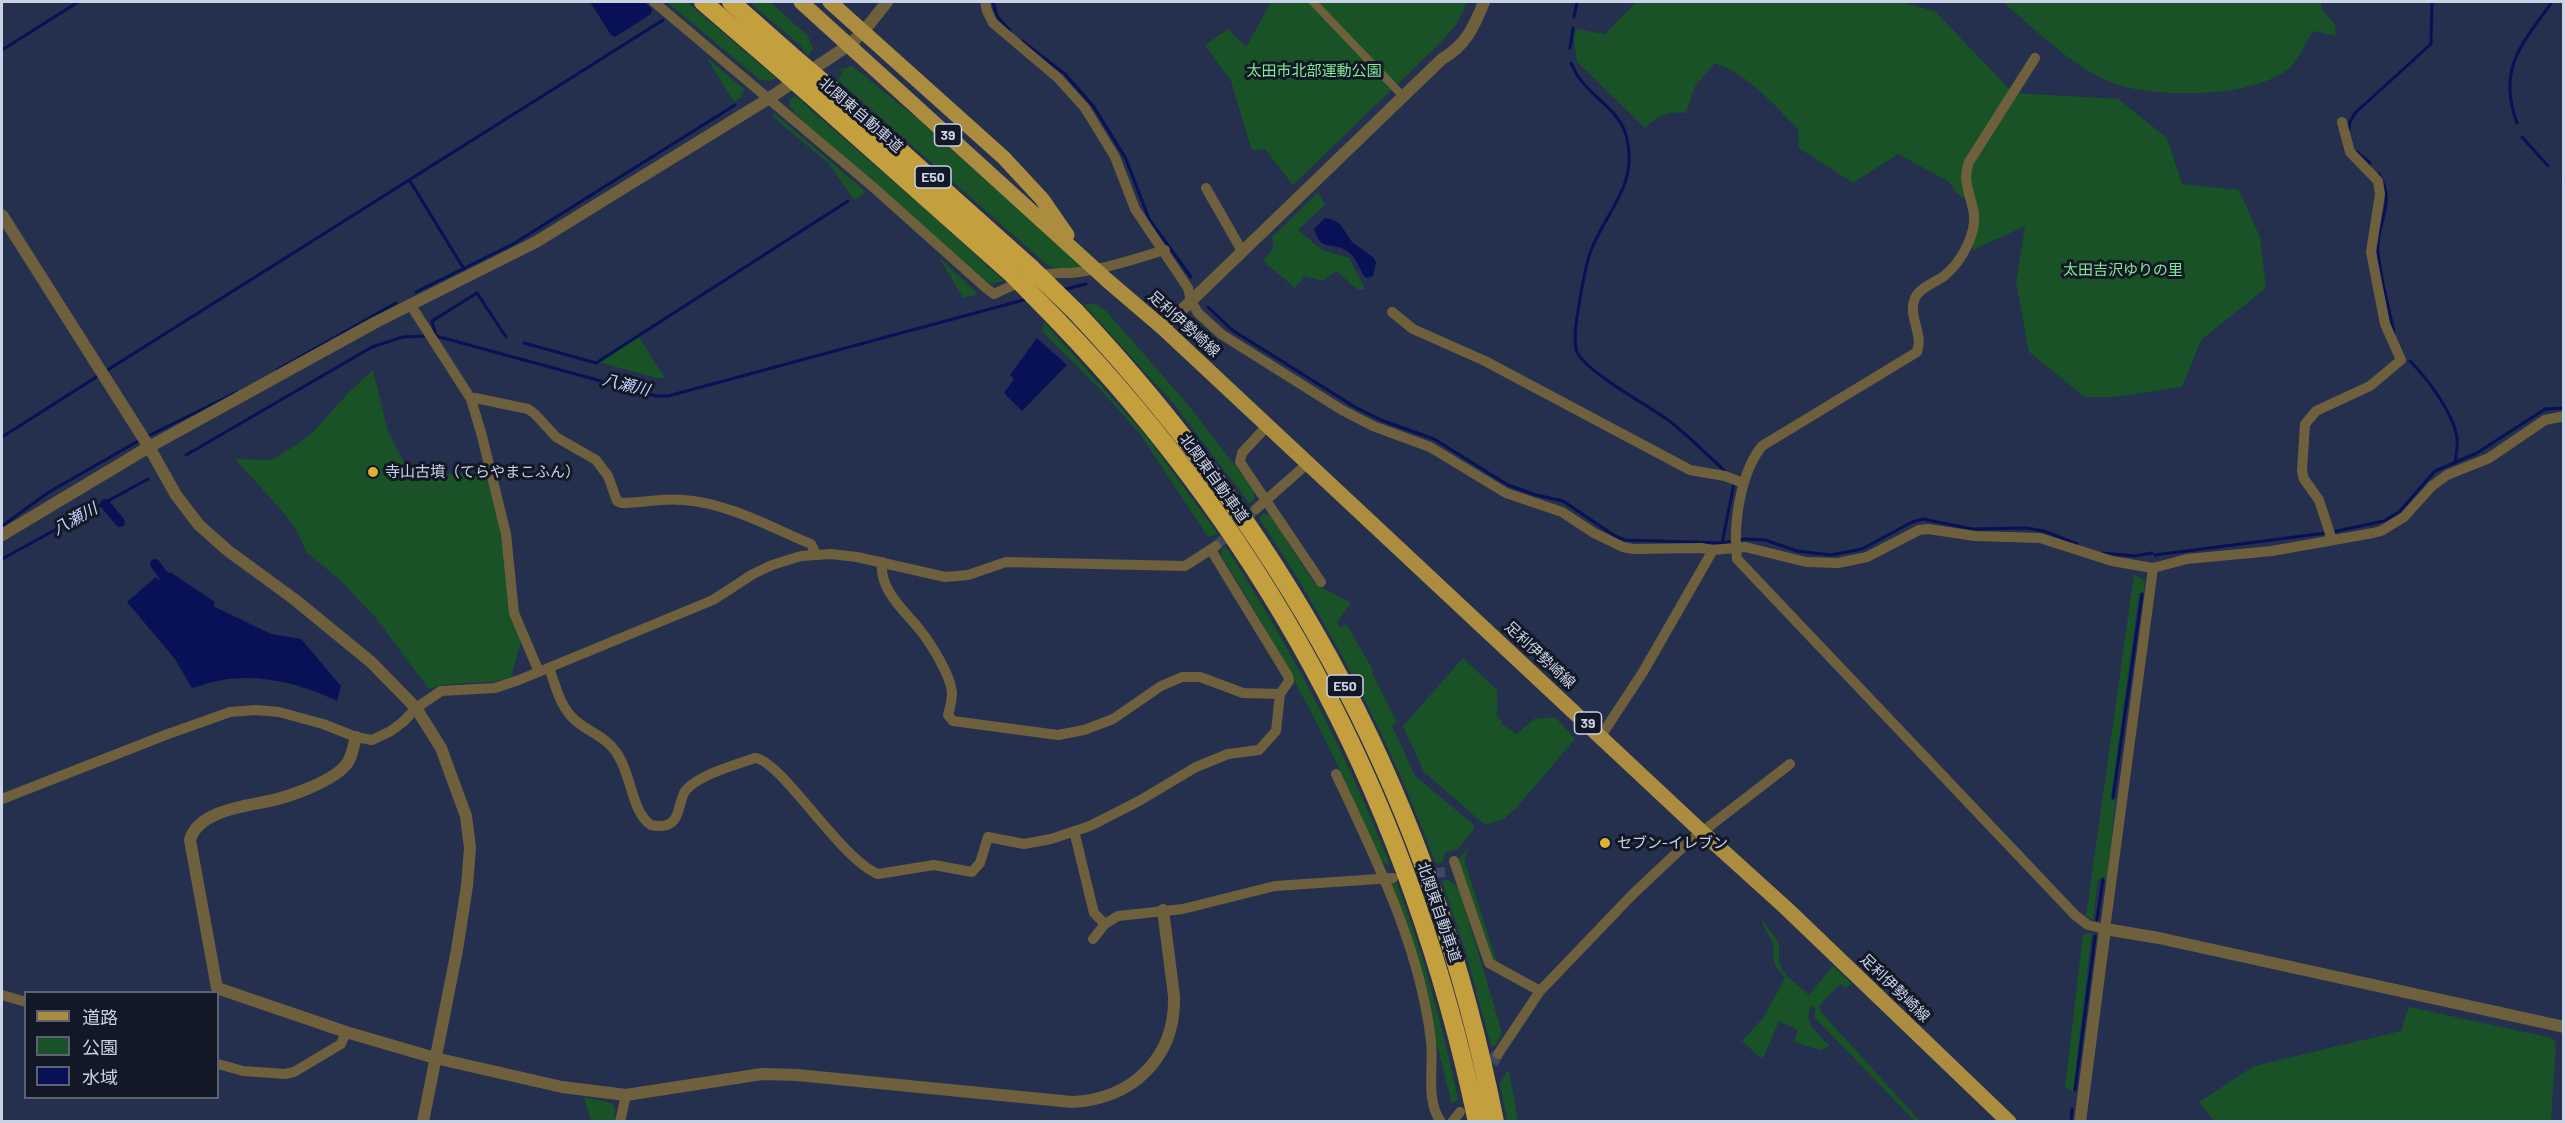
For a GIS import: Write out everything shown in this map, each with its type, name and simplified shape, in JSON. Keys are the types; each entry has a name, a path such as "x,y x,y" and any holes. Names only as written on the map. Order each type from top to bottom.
{"highway":[{"name":"北関東自動車道","path":"703,2 783,59 832,90 1031,267 1076,312 1144,388 1217,480 1292,593 1356,707 1403,812 1439,908 1474,1025 1495,1122"},
{"name":"北関東自動車道","path":"731,2 783,59 814,98 917,188 1012,275 1058,321 1132,401 1238,541 1287,620 1340,717 1387,821 1422,914 1456,1030 1477,1122"}],"main road":[{"name":"足利伊勢崎線","path":"801,2 1163,328 1786,908 2008,1122"},
{"name":"足利伊勢崎線","path":"830,2 1023,176 1077,249 1095,269"}],"street":[{"path":"654,2 993,294 1002,288 1050,273 1095,269 1165,250"},
{"path":"2,535 149,447 410,304 536,242 768,99 849,45 863,32 887,2"},
{"path":"985,2 993,23 1058,78 1085,108 1115,157 1135,208 1146,227 1165,250 1188,288 1191,301 1198,313 1221,334 1342,410 1373,426 1430,447 1506,493 1562,512 1594,533 1623,547 1713,550 1752,548 1806,562 1838,563 1867,557 1918,530 1928,530 1975,536 2040,538 2112,561 2152,568 2187,559 2272,551 2381,531 2404,517 2441,479 2488,458 2545,420 2564,416"},
{"path":"1313,2 1398,91"},
{"path":"1163,328 1442,59 1458,49 1484,2"},
{"path":"2035,58 1969,162 1965,179 1974,212 1971,237 1951,270 1917,294 1912,310 1921,342 1917,352 1762,446 1755,455 1743,483 1737,533 1737,559 2074,915 2088,926 2159,938 2564,1027"},
{"path":"2332,540 2319,500 2304,479 2302,471 2305,424 2316,411 2370,386 2401,360 2385,324 2371,252 2380,195 2379,181 2350,152 2342,122"},
{"path":"1206,188 1242,251"},
{"path":"2,214 149,447 176,495 199,525 227,550 341,636 371,662 416,708 441,748 466,816 470,848 467,886 457,950 423,1122"},
{"path":"2,799 230,712 255,710 279,712 372,740 383,736 404,721 416,708 441,691 495,688 544,670 712,600 772,565 816,554 831,554 882,562 945,577 968,574 1006,562 1185,566 1214,548 1288,676 1289,681 1280,694 1276,731 1265,745 1253,752 1228,754 1196,767 1139,801 1090,826 1024,844 988,837 980,863 972,872 934,865 878,874 860,862 810,812 772,765 755,758 722,770 689,786 683,793 682,804 673,820 668,824 651,825 639,815 628,775 616,752 608,742 570,715 544,670 514,614 506,534 471,399 410,304"},
{"path":"1392,312 1413,329 1485,361 1690,470 1725,476 1743,483"},
{"path":"471,399 518,407 535,414 556,437 596,460 608,476 618,501 621,503 680,499 708,504 737,512 811,544 816,554"},
{"path":"1267,426 1239,459 1322,582"},
{"path":"1256,509 1307,464"},
{"path":"1601,735 1643,672 1713,550"},
{"path":"882,562 884,577 895,603 928,641 949,682 952,692 948,715 953,721 1058,735 1070,734 1113,719 1161,686 1173,680 1191,676 1243,693 1280,694"},
{"path":"2080,1122 2152,568"},
{"path":"356,737 349,760 344,768 337,772 288,796 225,810 196,828 190,840 217,988 346,1032 435,1058 562,1086 626,1095 762,1074 797,1075 1071,1102 1113,1094 1135,1081 1150,1068 1160,1054 1168,1035 1174,996 1162,910"},
{"path":"1498,1054 1540,991 1633,894 1684,846 1790,764"},
{"path":"1336,774 1388,878 1405,932 1431,1042 1432,1107 1441,1122"},
{"path":"1074,831 1094,913 1105,924"},
{"path":"1445,872 1455,866 1489,963 1540,991"},
{"path":"1093,939 1105,924 1118,916 1194,906 1275,886 1388,878"},
{"path":"2,995 24,1001"},
{"path":"219,1064 243,1071 285,1074 294,1072 341,1044 346,1032"},
{"path":"620,1122 626,1095"},
{"path":"1452,1122 1460,1112"}],"green space":[{"path":"667,2 687,2 776,78 770,81 760,80"},
{"path":"749,2 770,2 808,36 813,49 808,56 801,46"},
{"name":"太田市北部運動公園","path":"1271,2 1467,2 1456,25 1439,44 1293,185 1265,149 1252,151 1231,81 1205,45 1228,29 1246,47"},
{"name":"太田吉沢ゆりの里","path":"1636,2 1900,2 1935,11 2013,93 2118,99 2167,138 2182,184 2239,190 2260,237 2266,288 2201,340 2182,387 2114,397 2085,397 2029,352 2016,282 2025,226 1973,250 1967,200 1957,194 1949,182 1898,154 1853,183 1799,148 1798,129 1750,83 1715,63 1695,86 1686,113 1663,115 1645,128 1577,62 1574,40 1576,29 1605,34"},
{"path":"2003,2 2322,2 2321,9 2335,24 2336,36 2313,31 2292,66 2272,79 2252,86 2206,93 2158,92 2118,85 2102,79 2057,49"},
{"path":"706,57 745,90 741,92 743,96 734,102"},
{"path":"852,66 918,119 1081,266 1078,269 1052,268 1046,264 838,80 843,71 835,71"},
{"path":"794,96 803,100 804,104 1004,281 990,284 797,116 789,100"},
{"path":"775,114 866,192 854,200 829,164 772,116"},
{"path":"1318,192 1325,205 1298,230 1322,250 1349,258 1365,289 1358,290 1336,271 1323,281 1305,276 1295,288 1263,261 1273,248 1272,237"},
{"path":"939,257 978,294 963,298"},
{"path":"1094,303 1106,311 1185,401 1254,490 1254,500 1249,503 1174,404 1084,305"},
{"path":"1044,322 1147,437 1218,534 1208,537 1140,434 1101,390 1042,331"},
{"path":"639,337 665,378 656,378 599,362"},
{"path":"373,370 388,432 410,474 413,476 485,472 501,533 521,641 511,677 491,682 449,684 429,689 375,617 340,580 306,552 297,531 283,512 235,459 272,460 296,445 314,431 349,392"},
{"path":"1263,514 1270,515 1314,583 1351,603 1337,623 1339,627 1347,625 1373,670 1372,673 1397,722 1392,725 1415,776 1474,825 1474,829 1458,849 1445,852 1443,862 1436,864 1399,774 1358,686 1311,600 1259,518"},
{"path":"1226,547 1273,623 1316,702 1355,782 1390,865 1380,860 1307,704 1221,555 1222,548"},
{"path":"2134,574 2145,581 2143,595 2139,594 2111,797 2116,798 2107,880 2098,879 2093,920 2086,916"},
{"path":"1463,658 1497,690 1497,716 1502,721 1501,724 1517,734 1534,719 1555,717 1575,739 1517,807 1504,819 1485,825 1424,772 1403,726"},
{"path":"1470,846 1464,859 1497,963 1490,958 1458,860"},
{"path":"1449,880 1459,888 1502,1033 1495,1046 1491,1046 1465,950 1442,881"},
{"path":"1390,883 1397,884 1407,910 1432,990 1458,1099 1452,1104"},
{"path":"1763,921 1779,943 1779,964 1788,977 1809,995 1833,966 1851,983 1846,989 1841,984 1823,1001 1819,1007 1821,1012 1920,1121 1915,1121 1814,1017 1816,1009 1812,1005 1808,1017 1812,1027 1830,1046 1820,1050 1794,1042 1798,1030 1779,1021 1764,1056 1760,1058 1742,1041 1764,1017 1785,978 1776,967 1773,959 1774,945"},
{"path":"2092,933 2073,1091 2065,1087 2083,935"},
{"path":"2409,1007 2552,1038 2556,1043 2551,1121 2214,1121 2199,1102 2254,1066 2401,1031"},
{"path":"1509,1071 1518,1121 1507,1121 1500,1083"},
{"path":"584,1097 612,1103 615,1109 615,1121 591,1121"}],"water":[{"path":"590,2 644,2 652,9 651,14 615,37 611,35"},
{"path":"1325,218 1340,224 1352,242 1374,258 1376,263 1373,276 1367,278 1364,276 1355,259 1347,251 1320,241 1314,229"},
{"path":"1037,338 1067,365 1022,411 1004,393 1014,379 1010,375"},
{"path":"170,572 215,602 213,606 271,634 301,639 341,686 337,701 298,686 257,678 215,681 192,688 175,659 127,602 156,577 159,580"}],"waterway":[{"path":"2,50 78,2"},
{"path":"993,2 997,16 1010,31"},
{"path":"1574,17 1577,2"},
{"path":"2349,130 2355,113 2431,44 2432,2"},
{"path":"2517,123 2512,104 2511,72 2522,44 2552,2"},
{"path":"106,371 663,20"},
{"path":"1570,48 1573,28"},
{"path":"1022,41 1065,74 1094,107 1126,159 1149,219 1191,277"},
{"path":"1571,63 1577,76 1620,121 1627,139 1629,156 1624,185 1596,238 1588,260 1576,326 1577,352 1592,369 1675,426 1726,472"},
{"path":"416,292 513,244 735,105"},
{"path":"2522,137 2548,166"},
{"path":"2357,152 2370,163"},
{"path":"2379,174 2384,185 2386,204 2378,240 2378,251 2394,333"},
{"path":"410,181 464,269"},
{"path":"524,343 596,363 848,201"},
{"name":"八瀬川","path":"1062,290 1086,284"},
{"path":"436,336 432,321 477,293 506,337"},
{"name":"八瀬川","path":"436,336 656,396 668,396 1027,299"},
{"path":"277,370 396,303"},
{"path":"1208,307 1232,330 1355,407 1381,420 1434,439 1508,485 1563,501 1615,536 1625,540 1722,543 1746,539 1765,540 1797,551 1831,555 1862,549 1912,522 1923,519 1972,529 2026,528 2044,531 2077,544"},
{"name":"八瀬川","path":"186,455 372,347 403,337 426,336"},
{"path":"2410,361 2432,387 2451,418 2457,438 2455,463"},
{"path":"2,437 101,374"},
{"path":"146,437 237,392"},
{"path":"2332,532 2384,521 2399,512 2435,471 2477,453 2545,409 2564,408"},
{"path":"2,526 49,492 140,440"},
{"name":"八瀬川","path":"2,559 148,479"},
{"path":"1722,543 1734,484"},
{"path":"105,504 120,522"},
{"path":"2155,555 2326,533"},
{"path":"2103,553 2134,556 2152,553"},
{"path":"155,564 164,576"},
{"path":"2113,798 2142,594"},
{"path":"2097,920 2103,879"},
{"path":"2075,1090 2095,936"},
{"path":"2071,1122 2072,1109"}],"tunnel":[{"path":"1216,546 1256,509"},
{"path":"1422,874 1445,872"},
{"path":"1482,1078 1498,1054"}],"place":[{"name":"寺山古墳（てらやまこふん）","path":"373,472"},
{"name":"セブン-イレブン","path":"1605,843"}]}
